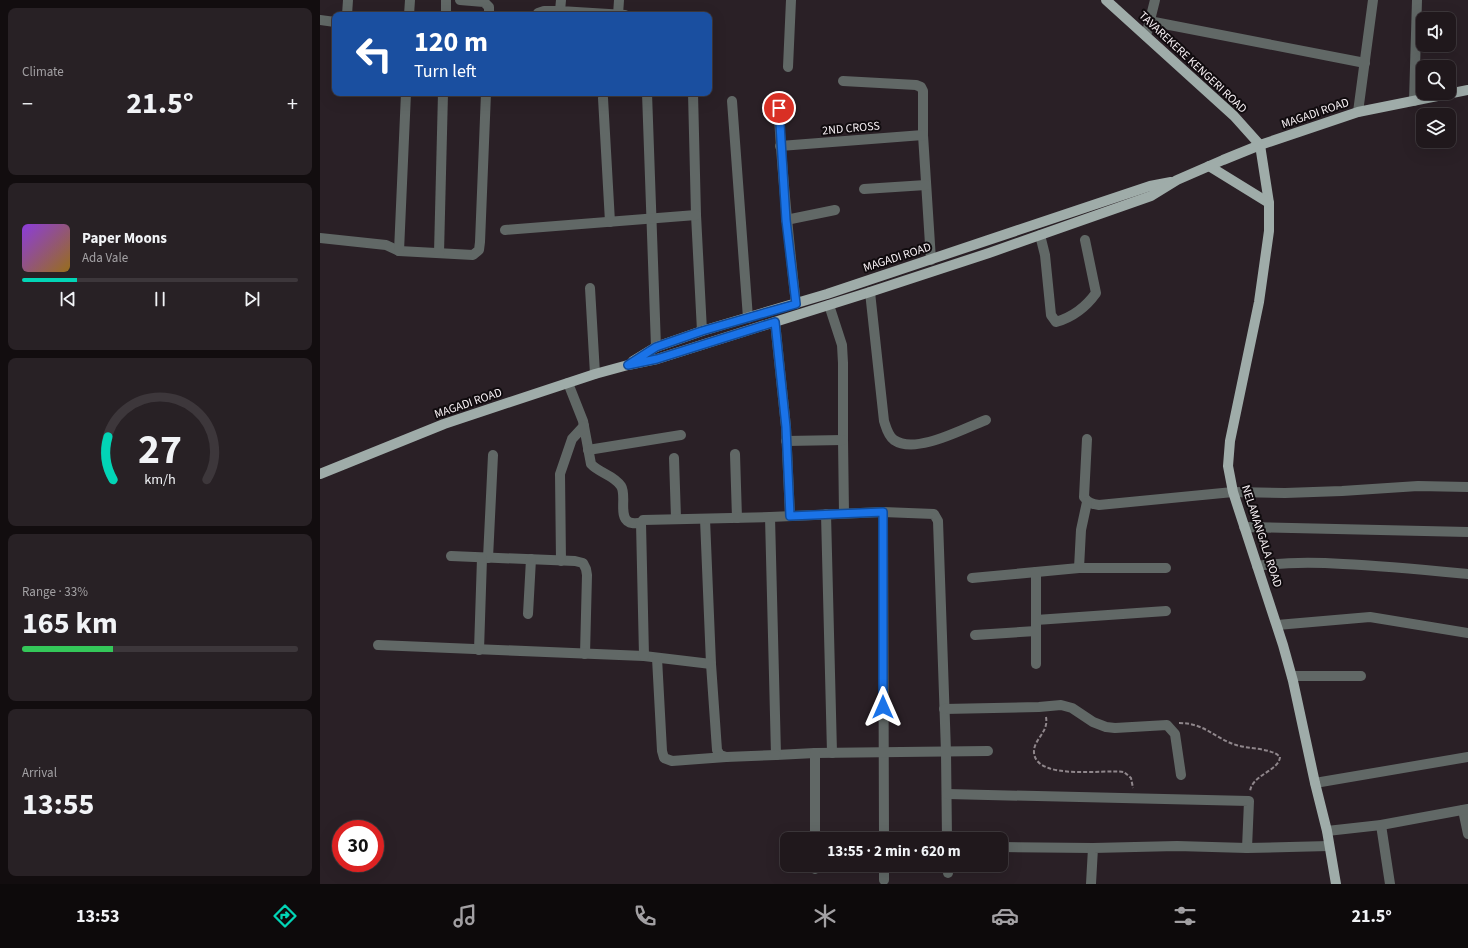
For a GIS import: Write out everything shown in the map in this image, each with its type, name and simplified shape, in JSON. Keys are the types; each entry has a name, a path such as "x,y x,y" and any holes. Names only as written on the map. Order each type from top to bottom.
{"main road":[{"name":"TAVAREKERE KENGERI ROAD","path":"1106,0 1234,116 1260,145"},
{"name":"MAGADI ROAD","path":"320,474 444,424 595,374 657,359 870,292 1040,235 1151,196 1177,180 1260,145 1358,112 1468,90"},
{"name":"NELAMANGALA ROAD","path":"1260,145 1269,203 1269,231 1259,302 1230,441 1228,466 1233,492 1277,625 1292,676 1327,831 1336,884"},
{"path":"1209,166 1269,203"},
{"name":"MAGADI ROAD","path":"628,365 656,347 702,331 796,304 1150,186 1177,180"},
{"path":"1096,204 1100,214"}],"street":[{"path":"348,0 348,12"},
{"path":"409,12 410,0"},
{"path":"446,0 446,12"},
{"path":"460,0 484,2 489,7 489,12"},
{"path":"560,11 561,0"},
{"path":"618,0 618,12"},
{"path":"788,68 791,0"},
{"path":"1146,36 1155,0"},
{"path":"1358,112 1373,0"},
{"path":"1414,101 1417,0"},
{"path":"541,12 570,12"},
{"path":"320,20 332,22"},
{"path":"1149,21 1365,63"},
{"path":"843,81 916,85 921,87 931,260"},
{"path":"399,251 406,96"},
{"path":"439,253 443,96"},
{"path":"320,238 386,245 399,251 473,255 479,250 481,234 486,96"},
{"path":"647,96 656,347"},
{"path":"693,96 696,215 702,331"},
{"path":"778,96 780,146 786,220 796,304"},
{"path":"603,98 610,222"},
{"path":"732,101 748,318"},
{"name":"2ND CROSS","path":"780,146 923,135"},
{"path":"864,189 926,185"},
{"path":"786,220 835,210"},
{"path":"505,230 696,215"},
{"path":"1040,235 1045,255 1051,315 1056,322 1068,319 1088,303 1096,293 1085,240"},
{"path":"590,288 595,374"},
{"path":"870,292 884,421 887,431 893,440 904,444 917,444 933,441 986,420"},
{"path":"829,305 842,345 844,513"},
{"path":"775,322 786,441 790,516"},
{"path":"568,383 584,426 590,464 594,468 615,479 621,485 624,491 624,516 626,520 631,523 642,524"},
{"path":"561,561 560,474 572,439 584,426"},
{"path":"588,450 681,435"},
{"path":"1079,568 1082,530 1087,502 1084,497 1083,490 1087,439"},
{"path":"786,441 842,440"},
{"path":"735,454 736,518"},
{"path":"479,650 493,455"},
{"path":"674,458 676,518"},
{"path":"1087,502 1099,505 1233,492 1285,493 1418,486 1468,487"},
{"path":"883,512 884,832"},
{"path":"644,656 642,521 645,519 705,519 883,512 934,514 937,517 948,832"},
{"path":"826,514 832,753"},
{"path":"770,517 776,755"},
{"path":"705,519 716,743 717,750 720,755 726,757"},
{"path":"1244,527 1468,532"},
{"path":"451,556 531,559 583,563 586,569 585,654"},
{"path":"528,614 531,559"},
{"path":"1257,566 1279,563 1311,562 1376,565 1468,574"},
{"path":"972,578 1079,568 1166,568"},
{"path":"1036,572 1036,664"},
{"path":"1036,620 1166,611"},
{"path":"1277,625 1370,617 1468,633"},
{"path":"975,635 1036,631"},
{"path":"378,645 644,656 711,664"},
{"path":"657,658 662,751 664,758 672,761 815,753 988,751"},
{"path":"1292,676 1361,676"},
{"path":"944,709 1040,708 1066,706 1099,724 1115,728 1159,724 1167,725 1175,734 1182,775"},
{"path":"815,753 815,832"},
{"path":"1315,783 1468,757"},
{"path":"947,794 1249,801 1247,848"},
{"path":"1327,831 1381,825 1465,809 1468,834"},
{"path":"1381,825 1390,884"},
{"path":"1008,847 1093,848 1151,846 1247,848 1329,846"},
{"path":"1091,884 1093,848"},
{"path":"884,872 884,880"}],"path":[{"path":"1040,708 1045,715 1047,722 1046,727 1035,746 1034,755 1040,764 1045,768 1052,770 1124,772 1130,778 1135,799"},
{"path":"1167,725 1176,723 1195,725 1206,729 1231,743 1278,755 1280,757 1279,762 1255,781 1250,788 1249,801"}],"route":[{"path":"779,108 780,146 786,220 796,304 702,331 656,347 628,365 657,359 775,322 786,427 790,516 883,512 883,707"}]}
